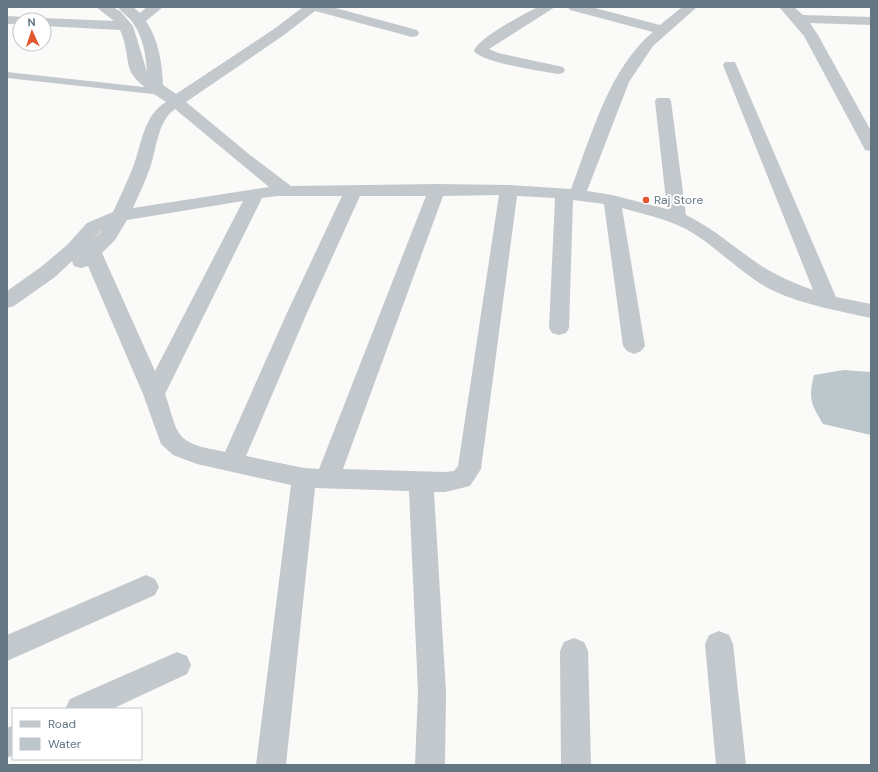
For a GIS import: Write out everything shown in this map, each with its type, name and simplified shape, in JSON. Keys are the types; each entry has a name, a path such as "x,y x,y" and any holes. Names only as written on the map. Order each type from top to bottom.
{"street":[{"path":"103,7 132,23"},
{"path":"125,7 135,14 132,23 132,41 138,70 232,150 286,191"},
{"path":"52,22 132,23 156,7"},
{"path":"7,315 39,297 92,253 108,236 121,216 142,166 153,127 159,115 164,93 279,32 312,7"},
{"path":"316,7 412,33"},
{"path":"548,7 521,20 482,48 481,51 494,57 558,70"},
{"path":"575,7 663,30"},
{"path":"559,328 571,194 621,82 648,43 690,7"},
{"path":"786,7 799,19 811,35 871,146"},
{"path":"799,19 871,22"},
{"path":"730,65 828,302"},
{"path":"663,101 677,218"},
{"path":"7,300 48,272 74,249 94,227 121,216 256,193 354,190 509,190 571,194 612,200 677,218 694,226 754,270 781,286 828,302 871,311"},
{"path":"232,462 296,315 354,190"},
{"path":"271,765 315,478 437,190"},
{"path":"92,253 154,394 169,438 181,448 197,455 315,478 445,482 461,479 469,469 509,190"},
{"path":"154,394 256,193"},
{"path":"612,200 634,346"},
{"path":"421,481 432,692 430,765"},
{"path":"7,648 146,586"},
{"path":"719,644 731,765"},
{"path":"574,651 576,765"},
{"path":"82,708 176,665"}],"lane":[{"path":"7,75 164,93"}],"water":[{"path":"844,370 871,372 871,435 823,424 813,406 811,390 814,375"}],"place":[{"name":"Raj Store","path":"646,200"}]}
